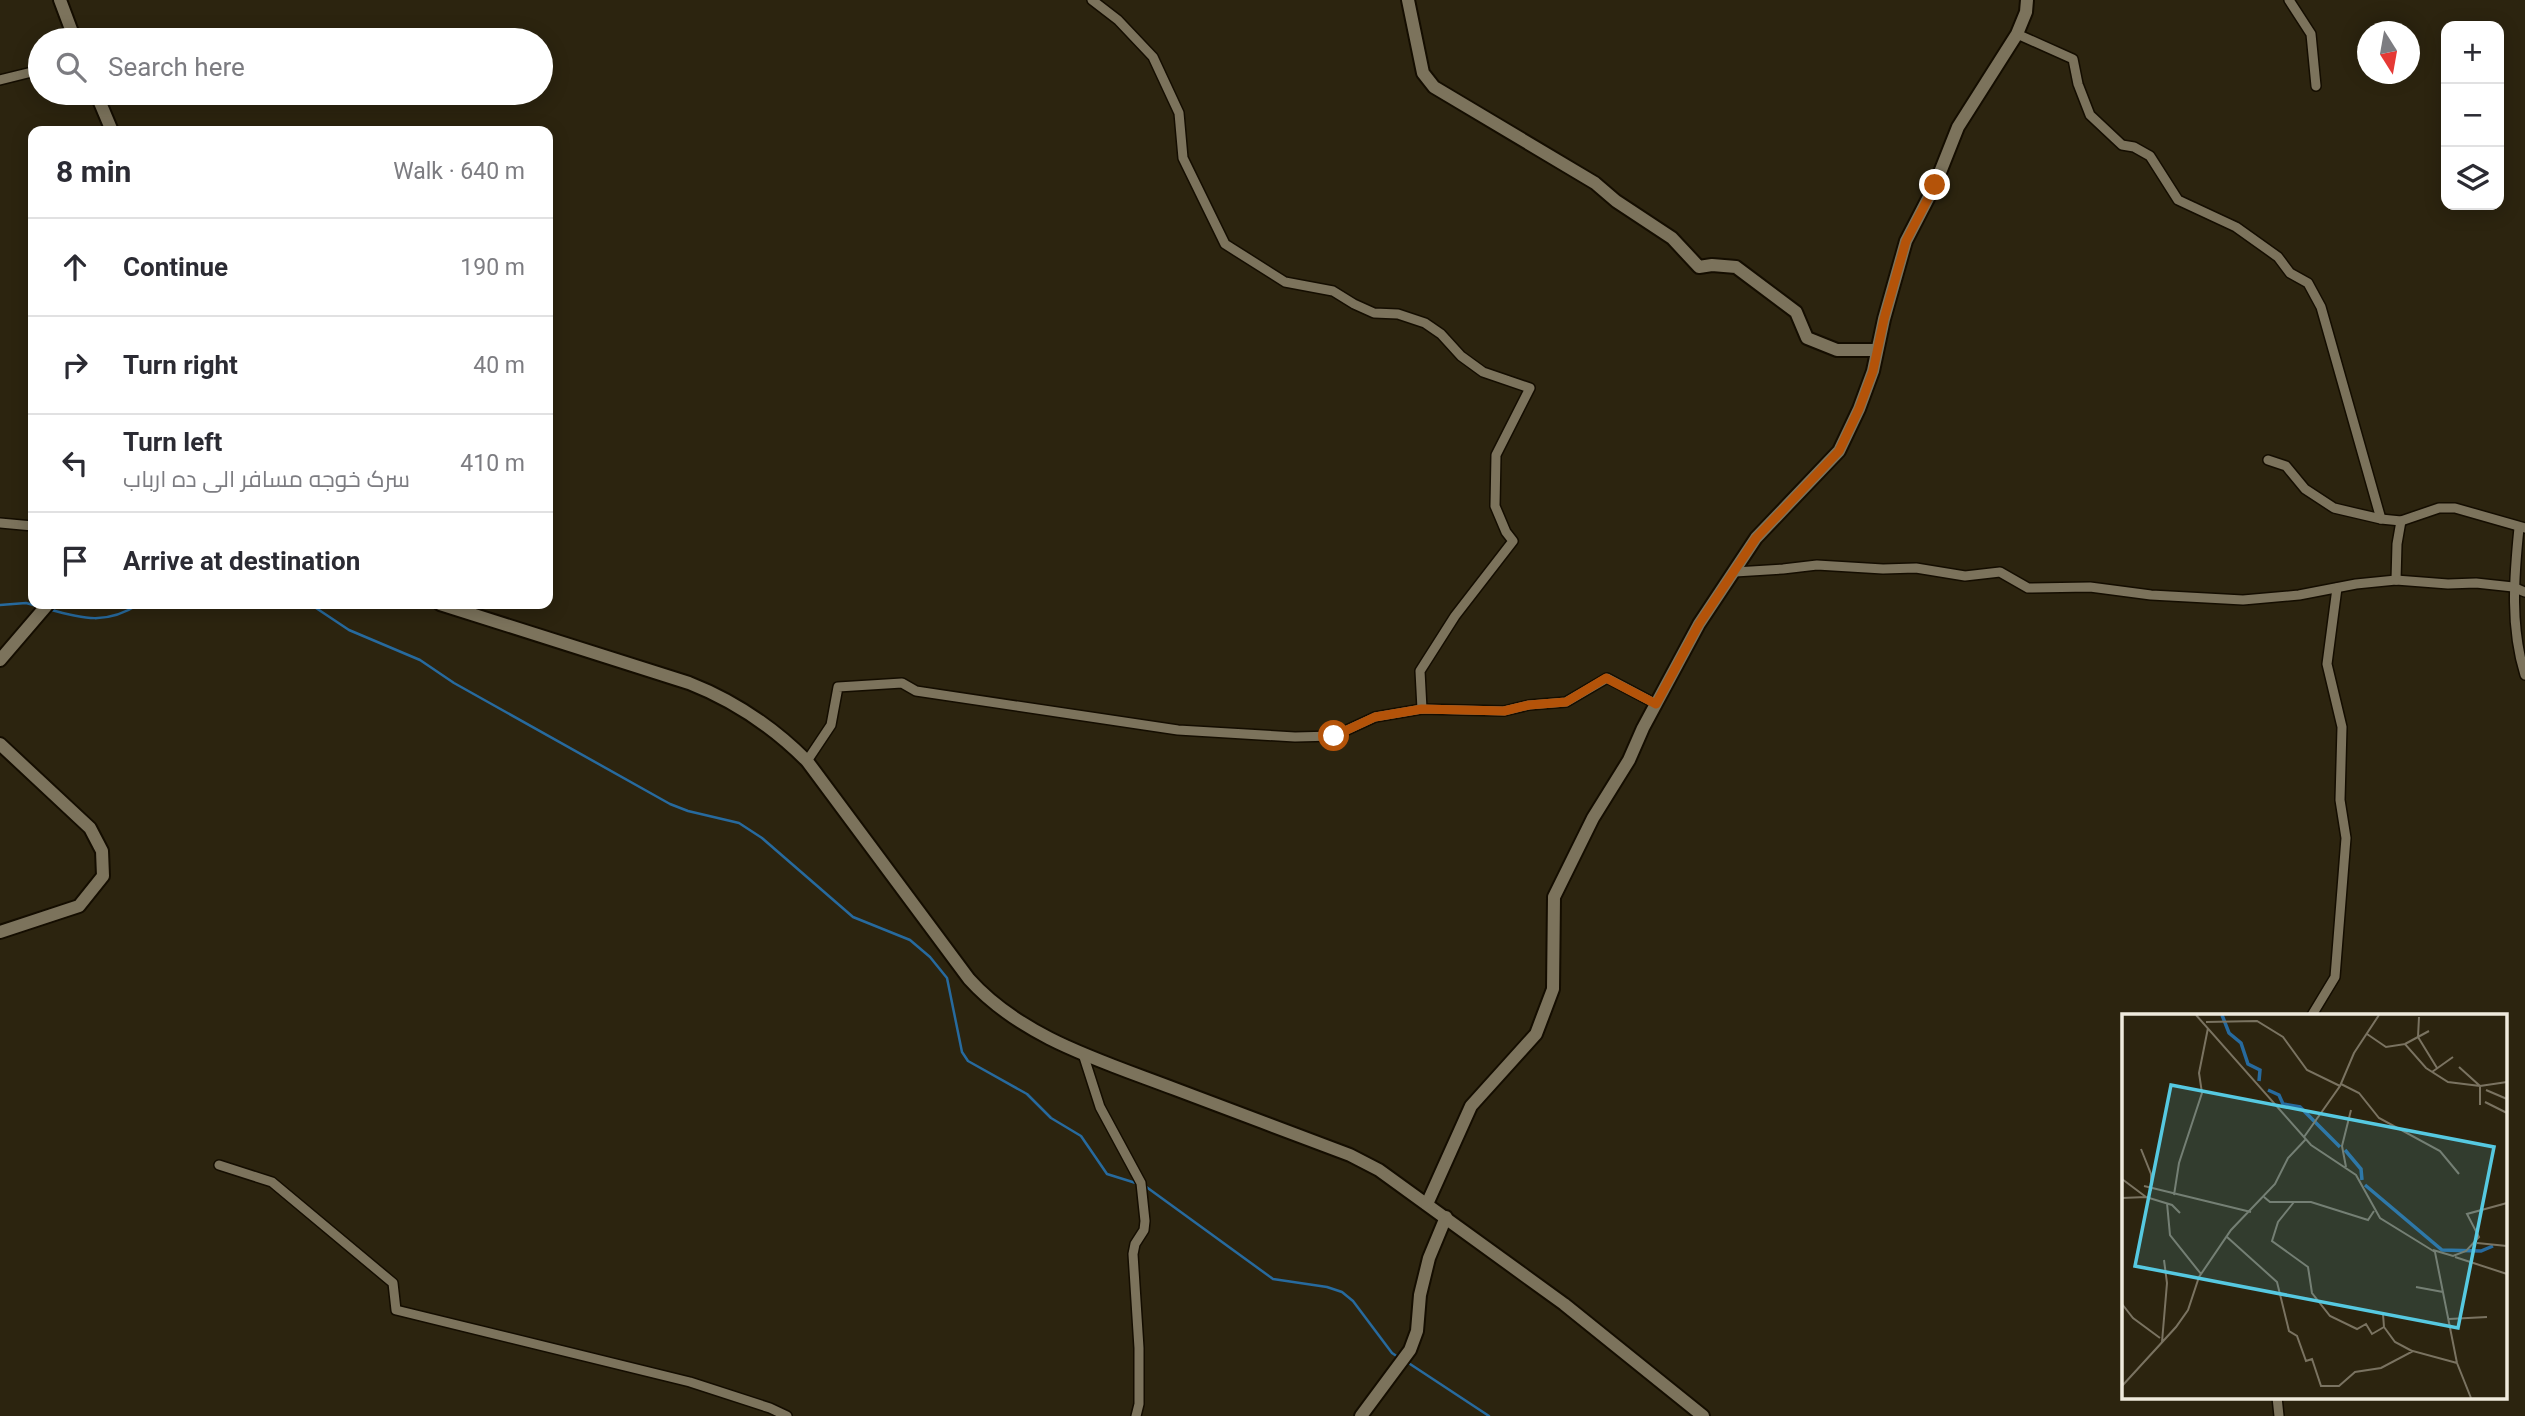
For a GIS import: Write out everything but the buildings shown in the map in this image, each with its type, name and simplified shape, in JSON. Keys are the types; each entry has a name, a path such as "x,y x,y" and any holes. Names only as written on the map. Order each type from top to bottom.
{"street":[{"path":"60,0 70,28"},
{"path":"1092,0 1118,20 1153,57 1180,113 1183,158 1225,244 1285,282 1333,291 1374,313 1398,314 1425,323 1483,372 1530,388 1496,455 1495,506 1506,532 1513,541 1455,616 1420,671 1422,709"},
{"path":"1408,0 1423,73 1434,87 1595,183 1616,201 1672,238 1699,267 1735,267 1796,312 1807,338 1837,350 1877,350"},
{"path":"1427,1204 1471,1106 1536,1034 1553,989 1554,897 1593,818 1629,760 1699,624 1756,538 1839,451 1873,371 1906,241 1935,185 1958,127 2017,34 2026,12 2027,0"},
{"path":"2289,0 2311,34 2316,86"},
{"path":"2017,34 2073,59 2078,84 2090,115 2122,145 2134,147 2150,156 2178,200 2236,228 2278,257 2290,273 2308,283 2321,307 2381,519"},
{"path":"0,80 28,73"},
{"path":"101,105 110,126"},
{"path":"2268,460 2286,466 2305,489 2334,508 2401,521 2439,508 2447,508 2522,528 2513,587 2518,652 2525,675"},
{"path":"2396,580 2396,544 2401,521"},
{"path":"0,523 28,526"},
{"path":"1735,572 1817,565 1916,568 1965,576 2000,572 2028,588 2090,587 2151,595 2243,600 2299,595 2396,580 2513,587 2525,592"},
{"path":"2313,1014 2335,977 2346,838 2340,800 2342,727 2327,664 2337,588"},
{"path":"0,660 44,609"},
{"path":"456,609 690,683 712,692 764,723 807,761 969,979 1013,1018 1083,1054 1350,1155 1379,1170 1564,1304 1703,1416"},
{"path":"807,761 831,725 838,687 902,683 916,691 1178,730 1295,737 1334,736 1375,717 1422,709 1504,711 1529,705 1566,702 1606,678 1656,704"},
{"path":"0,744 90,828 102,851 103,876 79,906 0,932"},
{"path":"1083,1054 1100,1107 1141,1183 1144,1200 1144,1230 1135,1244 1133,1254 1139,1348 1139,1404 1136,1416"},
{"path":"219,1165 272,1182 282,1190 393,1283 396,1310 690,1382 787,1416"},
{"path":"1361,1416 1410,1350 1417,1331 1420,1295 1429,1258 1446,1217"},
{"path":"2275,1398 2278,1416"}],"waterway":[{"path":"0,605 28,604"},
{"path":"48,609 95,618 116,615 130,609"},
{"path":"318,609 349,630 420,660 454,683 670,804 739,823 762,838 853,917 910,940 930,957 947,978 962,1052 968,1061 1027,1094 1051,1118 1081,1136 1107,1174 1139,1184"},
{"path":"1145,1186 1273,1279 1327,1287 1342,1292 1353,1301 1392,1353 1398,1357"},
{"path":"1407,1362 1489,1416"}],"route":[{"path":"1334,736 1375,717 1422,709 1504,711 1529,705 1566,702 1606,678 1656,704 1699,624 1756,538 1839,451 1873,371 1884,319 1906,241 1935,185"}]}
